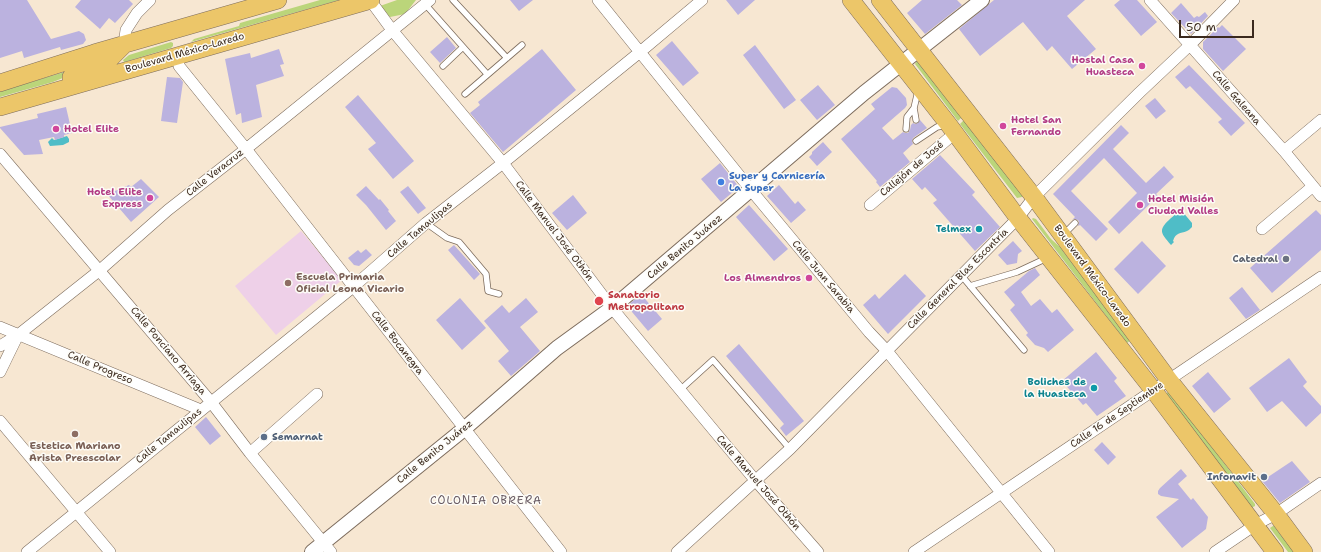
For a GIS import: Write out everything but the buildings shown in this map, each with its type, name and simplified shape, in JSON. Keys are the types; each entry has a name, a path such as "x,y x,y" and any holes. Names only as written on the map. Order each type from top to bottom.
{"main road":[{"name":"Boulevard México-Laredo","path":"0,107 370,0"},
{"name":"Boulevard México-Laredo","path":"852,0 952,129 1018,218 1154,391 1275,552"},
{"name":"Boulevard México-Laredo","path":"880,0 1034,197 1169,380 1276,514 1304,552"},
{"path":"0,83 268,1"},
{"path":"178,56 180,45 189,26"},
{"path":"36,96 58,82 107,62 124,45"}],"street":[{"path":"124,45 126,30 136,13 150,0"},
{"name":"Calle Manuel José Othón","path":"370,0 392,30 503,163 612,308 755,480 818,552"},
{"name":"Calle Juan Sarabia","path":"598,0 751,190 869,332 887,351 1049,552"},
{"name":"Calle Tamaulipas","path":"26,552 353,287 426,223 503,163 702,0"},
{"name":"Calle Benito Juárez","path":"312,552 327,547 557,348 612,308 864,93 982,0"},
{"name":"Calle Galeana","path":"1150,0 1321,196"},
{"name":"Calle General Blas Escontría","path":"677,552 790,448 1018,218 1034,197 1234,0"},
{"name":"Calle Veracruz","path":"0,346 19,334 100,270 168,210 246,149 427,2"},
{"name":"Calle Bocanegra","path":"178,56 179,66 246,149 561,552"},
{"path":"1284,152 1321,120"},
{"name":"Callejón de José","path":"870,205 952,129"},
{"name":"Calle Ponciano Arriaga","path":"0,154 211,402 250,453 327,547"},
{"path":"1262,229 1312,187"},
{"name":"Calle 16 de Septiembre","path":"914,552 1321,278"},
{"name":"Calle Progreso","path":"0,327 201,410"},
{"path":"0,372 19,334"},
{"path":"250,453 317,394"},
{"path":"0,421 110,552"},
{"path":"1215,552 1255,525 1276,514 1321,483"}],"lane":[{"path":"453,0 507,58"},
{"path":"427,2 487,74"},
{"path":"465,94 522,45"},
{"path":"443,66 464,47"},
{"path":"916,120 914,108 919,87"},
{"path":"906,129 907,117 914,108"},
{"path":"916,142 937,127 952,129"},
{"path":"426,223 448,238 459,242 486,274 488,291 499,294"},
{"path":"1062,235 1075,223"},
{"path":"970,286 1017,272 1050,257"},
{"path":"961,275 1024,350"},
{"path":"680,390 713,360 790,448"}],"shaded area":[{"name":"Escuela Primaria Oficial Leona Vicario","path":"301,231 342,280 276,335 235,286"}],"green space":[{"path":"320,0 339,0 191,42 194,39 239,26 240,23"},
{"path":"397,0 416,0 405,14 390,17 380,6"},
{"path":"171,42 173,43 173,46 171,48 124,62 123,60 129,55"},
{"path":"109,59 53,82 0,97 0,91"},
{"path":"917,61 962,117 958,121 915,64"},
{"path":"964,120 1022,195 1022,197 1017,198 960,124"},
{"path":"1032,219 1036,219 1051,239 1060,247 1131,340 1127,343"},
{"path":"1168,392 1171,393 1255,506 1251,508 1166,394"},
{"path":"1273,526 1294,552 1288,552 1270,528"}],"water":[{"path":"67,136 69,142 63,145 50,146 48,142 52,138 54,140"},
{"path":"1182,211 1192,223 1192,227 1187,231 1178,234 1174,238 1174,242 1171,245 1163,234 1162,228 1171,218"}],"place":[{"name":"Hostal Casa Huasteca","path":"1142,66"},
{"name":"Hotel San Fernando","path":"1003,126"},
{"name":"Hotel Elite","path":"56,129"},
{"name":"Super y Carnicería La Super","path":"721,182"},
{"name":"Hotel Elite Express","path":"150,198"},
{"name":"Hotel Misión Ciudad Valles","path":"1140,205"},
{"name":"Telmex","path":"979,229"},
{"name":"Catedral","path":"1286,259"},
{"name":"Los Almendros","path":"809,278"},
{"name":"Escuela Primaria Oficial Leona Vicario","path":"288,283"},
{"name":"Sanatorio Metropolitano","path":"599,301"},
{"name":"Boliches de la Huasteca","path":"1094,388"},
{"name":"Estetica Mariano Arista Preescolar","path":"75,434"},
{"name":"Semarnat","path":"264,437"},
{"name":"Infonavit","path":"1264,477"}],"district":[{"name":"COLONIA OBRERA","path":"486,501"}]}
